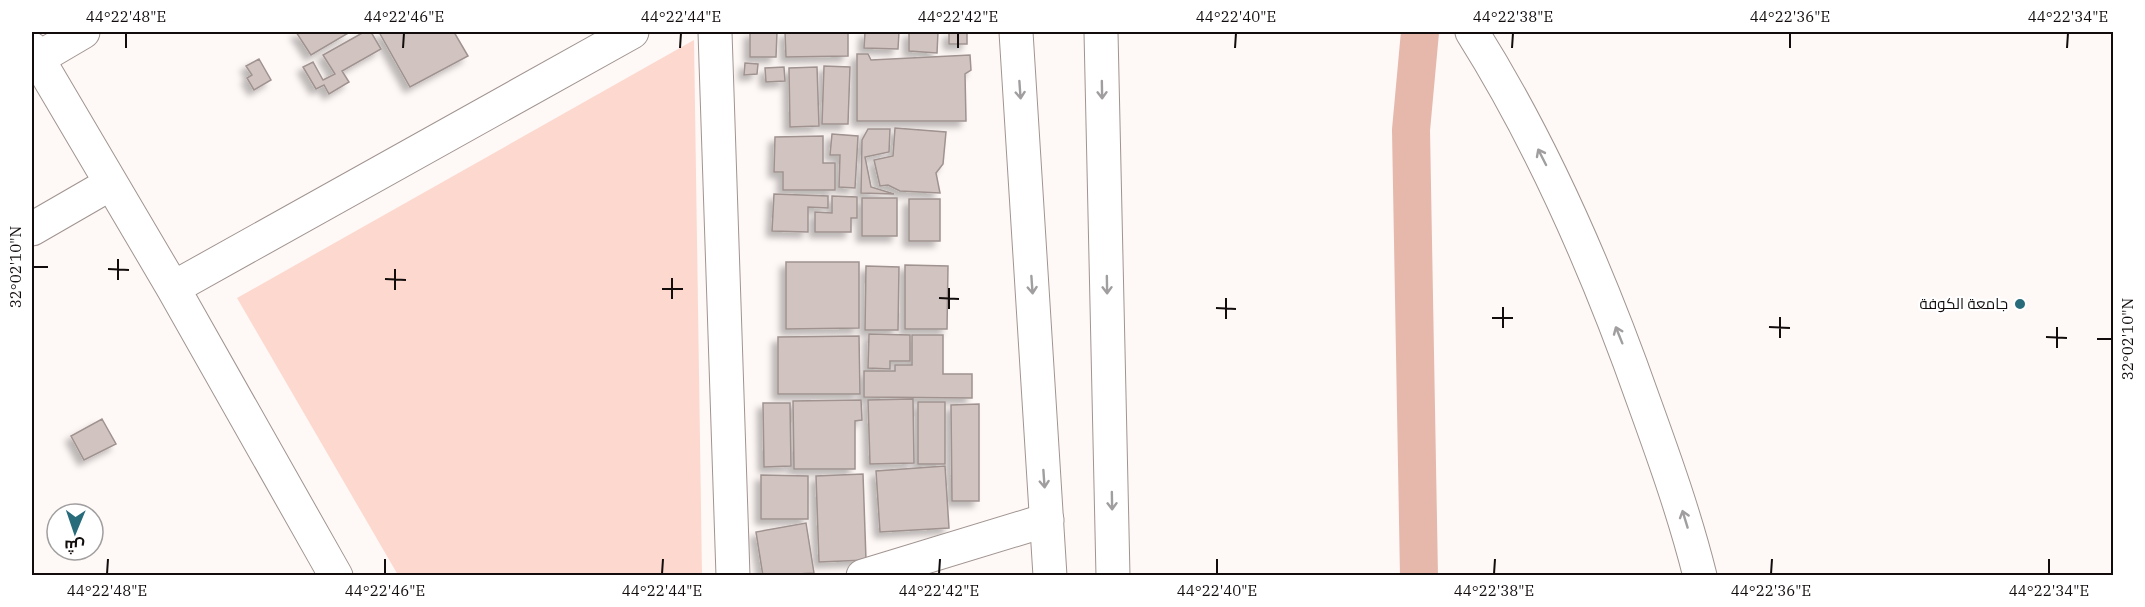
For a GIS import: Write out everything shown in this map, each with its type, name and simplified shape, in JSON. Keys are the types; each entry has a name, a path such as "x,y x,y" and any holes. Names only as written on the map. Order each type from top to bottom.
{"street":[{"path":"83,32 34,54 173,288 336,576"},
{"path":"173,288 632,32"},
{"path":"715,32 733,576"},
{"path":"1017,32 1050,576"},
{"path":"1101,32 1113,576"},
{"path":"1472,32 1498,73 1567,206 1629,359 1686,519 1700,576"},
{"path":"32,229 110,184"},
{"path":"863,576 1047,520"}],"shaded area":[{"path":"694,40 702,575 398,575 237,298"}],"building":[{"path":"296,32 350,32 311,55"},
{"path":"364,32 371,32 381,49 342,71 349,82 329,94 324,85 316,89 303,67 313,62 323,80 335,74 323,55"},
{"path":"379,32 454,32 468,56 410,87"},
{"path":"750,32 777,32 776,57 750,57"},
{"path":"785,32 848,32 848,56 786,57"},
{"path":"865,32 899,32 898,49 864,48"},
{"path":"909,32 938,32 937,53 909,51"},
{"path":"949,32 967,32 967,44 949,44"},
{"path":"857,54 868,54 871,60 970,55 971,70 965,74 966,121 857,121"},
{"path":"259,59 271,80 254,90 247,78 252,75 246,66"},
{"path":"745,63 758,64 757,74 744,75"},
{"path":"824,66 850,67 848,124 822,124"},
{"path":"784,67 785,81 766,82 765,68"},
{"path":"817,67 819,126 790,127 789,68"},
{"path":"895,128 946,132 943,164 936,173 940,193 900,191 888,185 880,186 874,160 893,156"},
{"path":"868,129 890,129 889,152 865,157 871,187 894,194 861,193 862,140"},
{"path":"832,134 858,136 855,188 839,187 840,155 830,155"},
{"path":"823,136 823,163 835,163 835,190 783,190 783,172 774,172 775,137"},
{"path":"774,194 828,196 828,208 808,207 808,232 772,231"},
{"path":"832,196 857,197 857,218 851,218 851,232 815,232 815,212 832,213"},
{"path":"862,198 897,198 897,236 862,236"},
{"path":"909,199 940,199 940,241 909,241"},
{"path":"786,262 859,262 859,328 786,329"},
{"path":"905,265 948,266 947,329 905,329"},
{"path":"866,266 899,267 898,330 865,330"},
{"path":"869,334 910,335 910,361 890,361 890,369 868,368"},
{"path":"912,335 943,335 943,374 972,374 972,398 864,397 864,371 895,371 895,365 912,365"},
{"path":"859,336 860,394 778,394 778,337"},
{"path":"913,399 914,463 870,464 868,400"},
{"path":"861,400 862,420 855,421 855,469 794,469 793,401"},
{"path":"918,402 945,402 945,464 918,464"},
{"path":"763,403 790,403 791,466 764,467"},
{"path":"979,404 979,501 952,501 951,405"},
{"path":"102,419 116,444 84,460 71,436"},
{"path":"945,466 949,528 880,532 876,471"},
{"path":"863,474 866,560 819,562 816,476"},
{"path":"761,475 808,476 808,519 761,519"},
{"path":"806,523 814,573 763,576 756,532"}],"waterway":[{"path":"1419,576 1411,130 1420,32"}],"place":[{"name":"جامعة الكوفة","path":"2020,304"}]}
